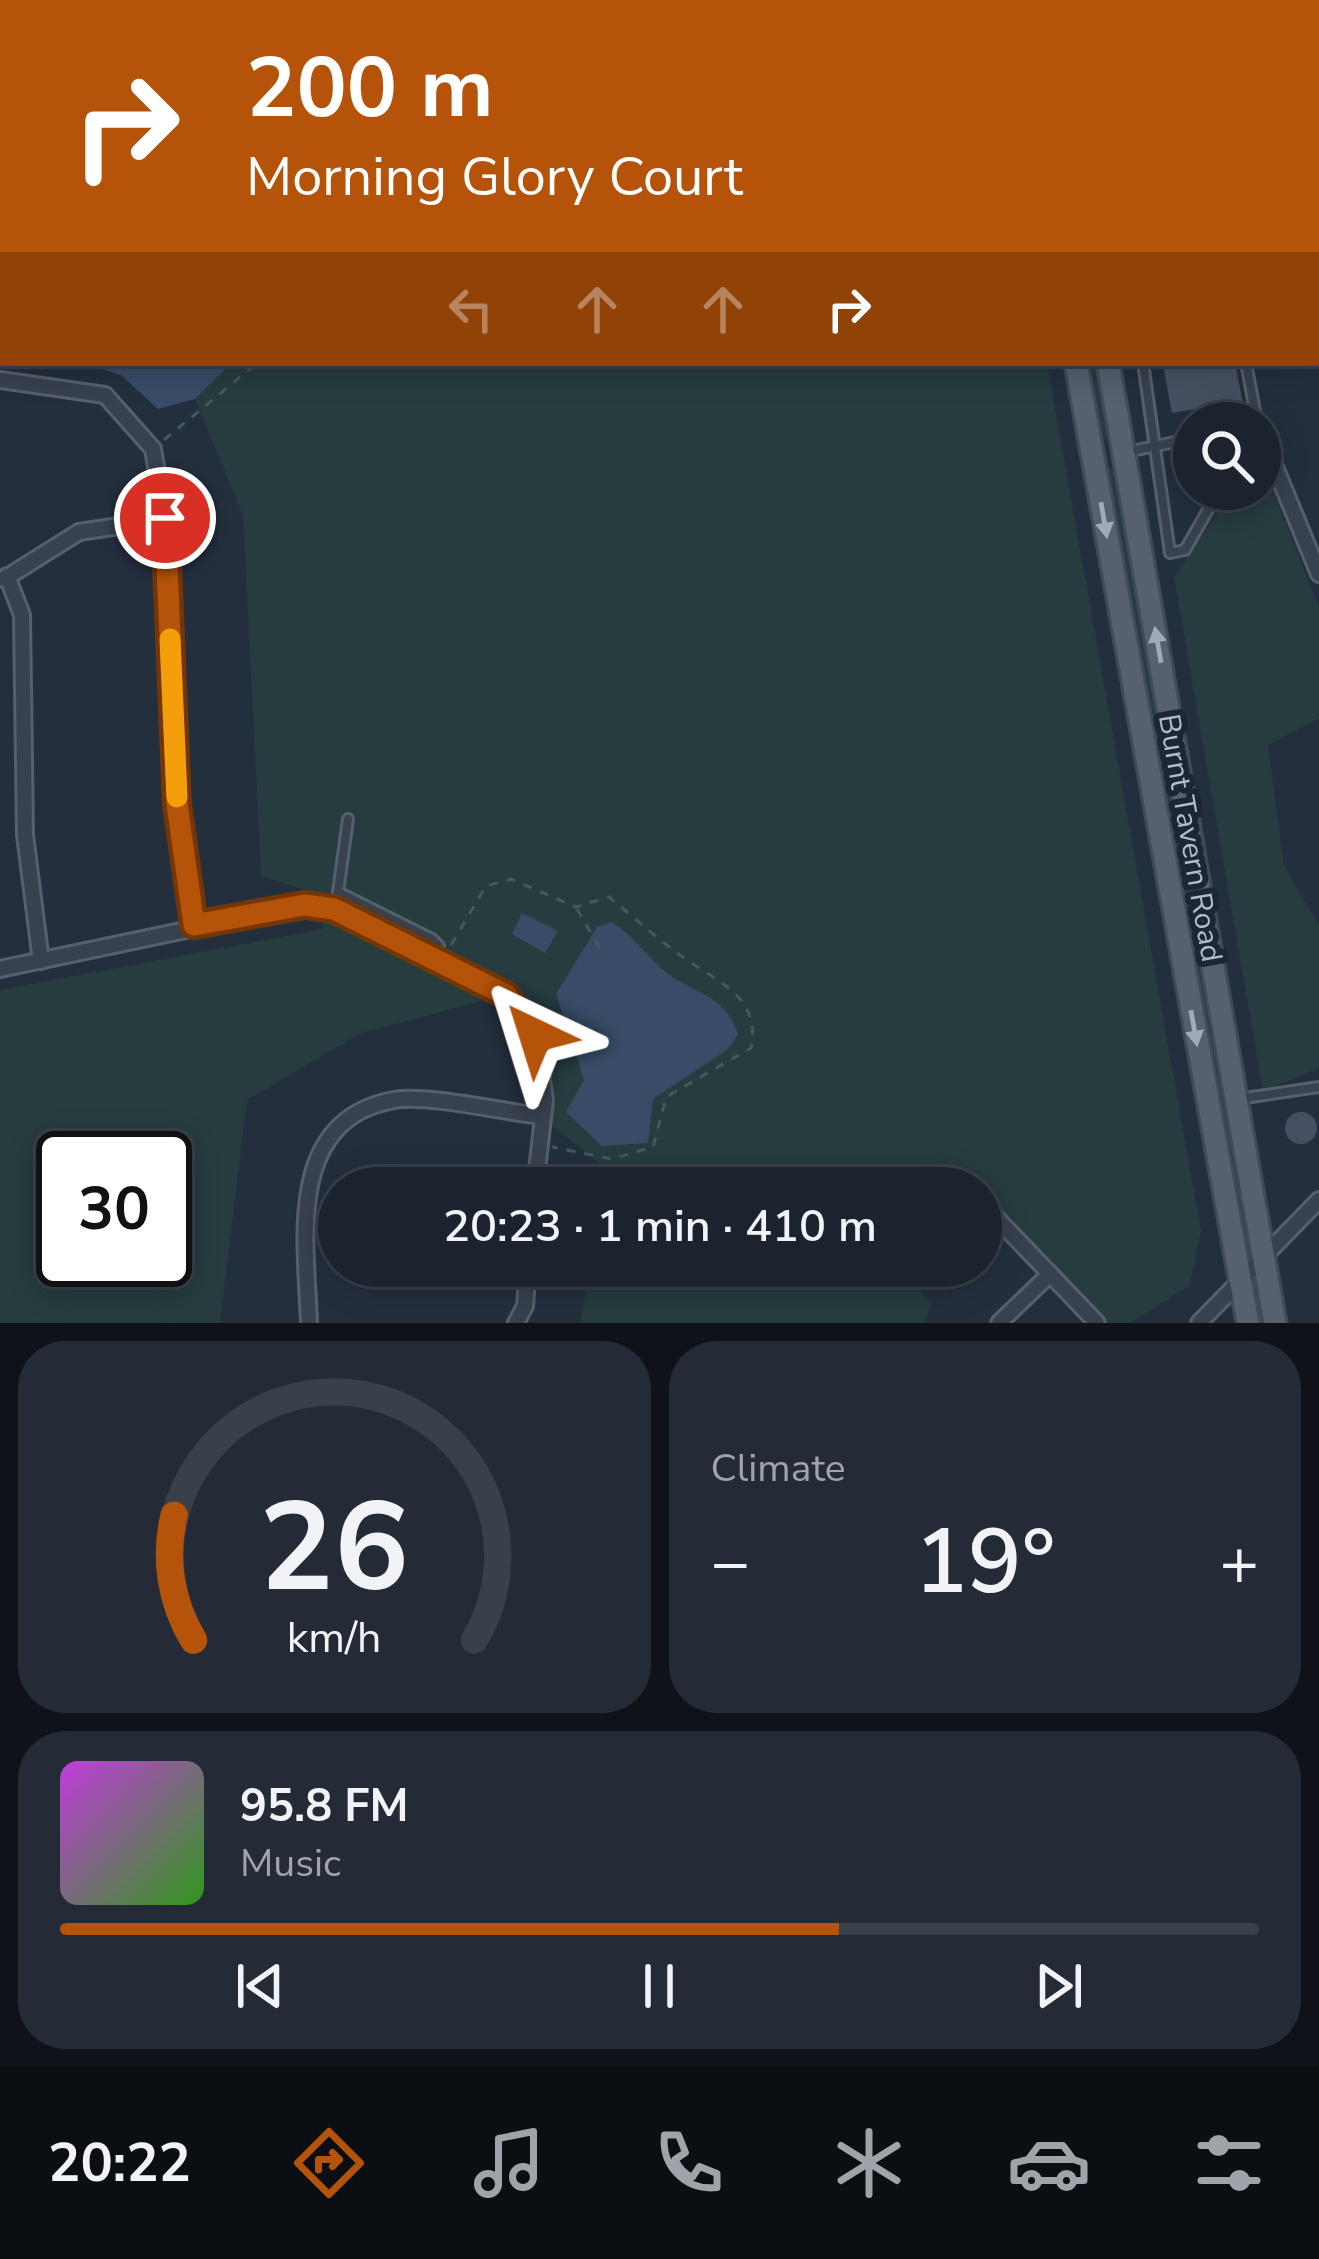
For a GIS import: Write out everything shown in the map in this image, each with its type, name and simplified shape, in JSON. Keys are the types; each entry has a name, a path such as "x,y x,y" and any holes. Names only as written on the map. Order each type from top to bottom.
{"main road":[{"name":"Burnt Tavern Road","path":"1077,366 1248,1323"},
{"name":"Burnt Tavern Road","path":"1109,366 1275,1323"}],"street":[{"path":"0,380 105,395 153,449 165,518 177,804 194,925"},
{"path":"1093,457 1125,453"},
{"path":"1281,482 1319,574"},
{"path":"41,961 26,835 22,615 4,579 79,532 165,518"},
{"path":"0,969 304,905 334,909 506,995 535,1035 545,1100 537,1167"},
{"path":"309,1323 305,1192 321,1147 352,1114 397,1099 541,1116"},
{"path":"1199,1323 1319,1200"},
{"path":"1002,1224 1097,1323"},
{"path":"999,1323 1050,1274"},
{"path":"516,1323 525,1306 527,1287"}],"lane":[{"path":"1143,366 1155,437 1151,447 1170,554 1185,550 1208,510"},
{"path":"1247,366 1253,402"},
{"path":"1125,453 1173,442"},
{"path":"334,909 348,819"},
{"path":"338,892 432,939 439,946 437,960"},
{"path":"1236,1100 1319,1087"}],"path":[{"path":"153,449 252,366"},
{"path":"437,960 486,886 511,879 577,907 602,952"},
{"path":"539,1144 612,1159 652,1147 667,1097 751,1048 756,1027 737,992 680,956 609,897 577,907"}],"green space":[{"path":"228,366 1048,366 1201,1231 1190,1285 1130,1323 1107,1323 1002,1210 1002,1167 604,1167 541,1116 535,1035 505,995 361,1033 247,1100 220,1323 0,1323 0,990 323,929 314,893 261,876 243,515 195,399"},
{"path":"1083,366 1096,366 1108,436 1103,443"},
{"path":"1109,467 1115,472 1232,1151 1221,1137 1103,471"},
{"path":"1220,510 1281,510 1319,607 1319,718 1268,745 1284,866 1319,925 1319,1068 1263,1091 1174,577"},
{"path":"586,1287 918,1287 931,1305 925,1323 580,1323"}],"water":[{"path":"94,366 228,366 195,399 158,409 122,376"},
{"path":"522,913 558,931 545,953 512,934"},
{"path":"612,922 672,977 725,1010 738,1035 727,1050 653,1099 648,1143 602,1146 566,1112 584,1080 556,994 597,927"}],"building":[{"path":"1163,366 1236,366 1243,402 1173,402 1173,413"},
{"path":"1301,1112 1312,1117 1317,1128 1312,1139 1301,1144 1290,1139 1285,1128 1290,1117"}],"slow traffic":[{"path":"170,639 177,797"}],"route":[{"path":"165,518 177,804 194,925 304,905 334,909 506,995 535,1035"}]}
